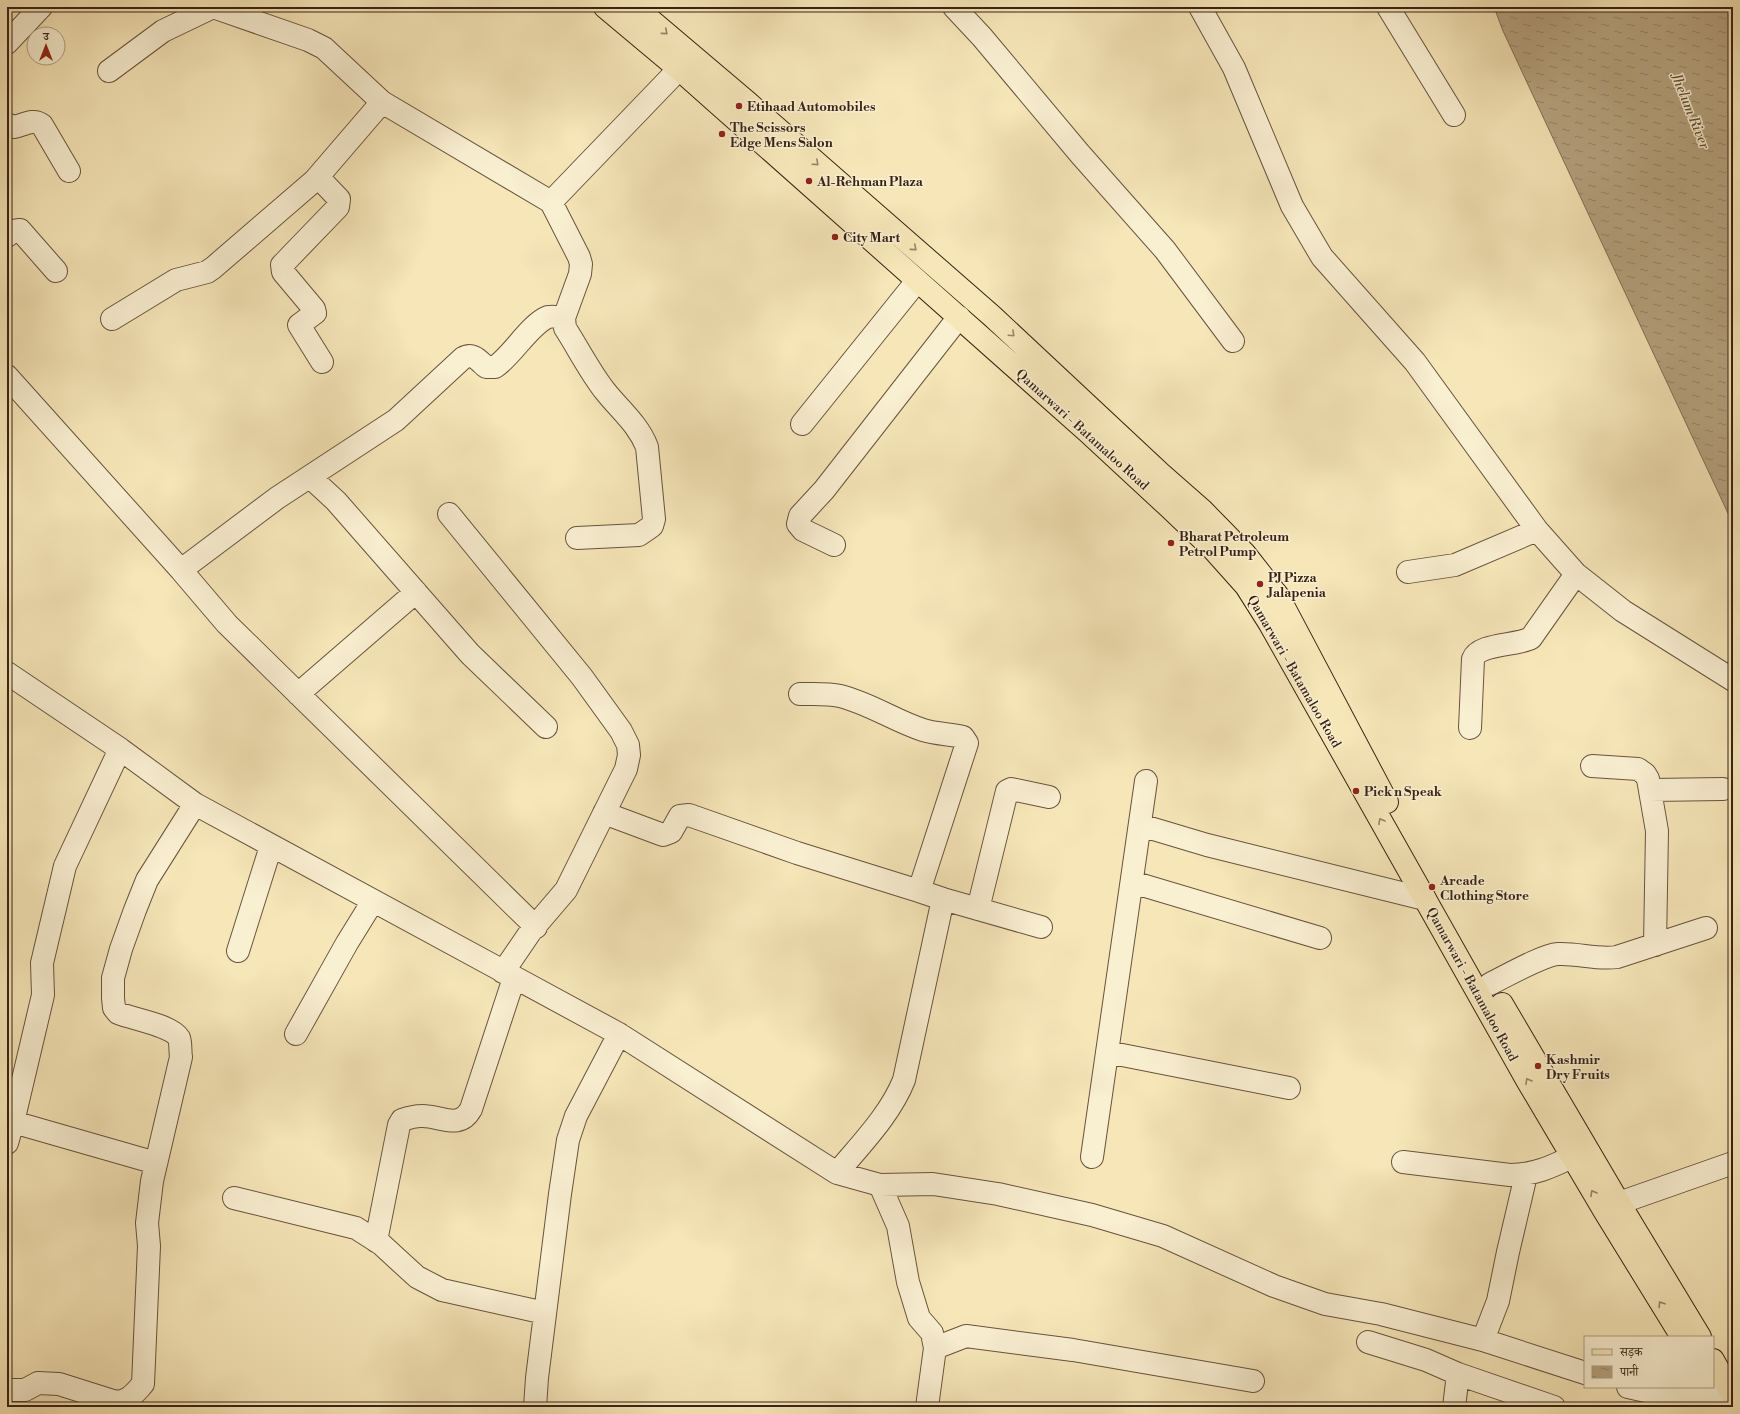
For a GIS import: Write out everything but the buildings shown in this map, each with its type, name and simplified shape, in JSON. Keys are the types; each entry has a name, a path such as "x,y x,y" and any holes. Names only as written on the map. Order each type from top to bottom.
{"main road":[{"name":"Qamarwari - Batamaloo Road","path":"605,7 679,69 959,317 1170,508 1212,548 1246,586 1270,624 1572,1157 1681,1336"},
{"name":"Qamarwari - Batamaloo Road","path":"635,7 747,102 992,316 1202,510 1245,554 1278,596 1407,840 1619,1203 1699,1336"},
{"path":"1714,1364 1722,1396"}],"street":[{"path":"7,43 41,7"},
{"path":"109,71 163,31 213,7 308,40 324,48 382,102 551,202 579,257 581,264 580,274 564,318 566,328 605,390 644,437 648,447 654,519 652,526 639,535 577,538"},
{"path":"954,7 982,37 1080,154 1165,250 1233,341"},
{"path":"1200,7 1234,68 1292,206 1322,257 1415,362 1537,530 1576,574 1622,611 1733,680"},
{"path":"1388,7 1454,115"},
{"path":"551,202 679,69"},
{"path":"112,319 176,280 207,272 213,268 318,177 382,102"},
{"path":"7,124 14,127 36,121 42,125 69,171"},
{"path":"318,177 339,199 338,207 284,263 282,267 283,272 314,309 315,313 299,325 322,362"},
{"path":"7,236 13,231 20,230 56,271"},
{"path":"802,424 917,281"},
{"path":"181,570 277,498 396,420 463,358 474,356 486,367 492,368 498,365 532,330 545,319 549,317 564,318"},
{"path":"834,545 804,530 798,524 800,516 824,490 959,317"},
{"path":"7,376 181,570 227,624 536,927"},
{"path":"310,476 336,500 470,654 546,727"},
{"path":"376,1241 399,1125 402,1120 422,1116 454,1121 460,1120 466,1117 471,1110 509,975 536,927 566,890 626,769 629,754 628,745 621,731 582,677 449,514"},
{"path":"1408,572 1455,565 1537,530"},
{"path":"1470,728 1474,659 1476,653 1487,648 1524,642 1531,638 1576,574"},
{"path":"298,694 416,592"},
{"path":"8,678 120,748 195,804 619,1034 837,1173 880,1185 940,1185 998,1194 1092,1215 1163,1236 1274,1286 1325,1304 1381,1314 1483,1340 1584,1373"},
{"path":"800,694 840,696 863,704 883,714 923,730 957,736 965,739 967,743 966,750 919,891"},
{"path":"7,1143 43,995 42,963 65,866 120,748"},
{"path":"1592,766 1638,769 1645,774 1650,790 1657,831 1656,945"},
{"path":"1092,1157 1146,781"},
{"path":"1650,790 1723,789"},
{"path":"978,909 1007,790 1049,796"},
{"path":"7,1390 26,1390 38,1383 59,1384 116,1402 124,1401 131,1397 143,1384 149,1246 146,1223 156,1163 181,1057 180,1041 178,1037 169,1030 118,1013 114,1008 113,978 121,948 147,880 195,804"},
{"path":"604,813 663,835 671,832 680,816 689,815 797,853 943,899 1042,927"},
{"path":"1140,825 1207,845 1425,899"},
{"path":"238,951 271,846"},
{"path":"1132,882 1320,938"},
{"path":"837,1173 881,1120 899,1093 904,1080 943,899"},
{"path":"296,1034 347,943 373,901"},
{"path":"1490,984 1549,955 1568,954 1609,958 1656,945 1706,928"},
{"path":"534,1407 568,1140 576,1116 619,1034"},
{"path":"1107,1052 1289,1088"},
{"path":"13,1122 156,1163"},
{"path":"1403,1162 1510,1175 1526,1175 1547,1169 1572,1157"},
{"path":"1619,1203 1733,1163"},
{"path":"1483,1340 1498,1301 1526,1175"},
{"path":"880,1185 898,1226 908,1282 919,1318 932,1333 935,1348 927,1407"},
{"path":"234,1198 356,1228 376,1241 417,1277 442,1290 545,1313"},
{"path":"935,1348 966,1336 1073,1350 1253,1381"},
{"path":"1368,1342 1426,1360 1458,1374 1554,1407"},
{"path":"1454,1407 1458,1374"},
{"path":"1632,1388 1668,1396 1722,1396"}],"water":[{"name":"Jhelum River","path":"1494,7 1733,7 1733,524 1503,31"}],"place":[{"name":"Etihaad Automobiles","path":"739,106"},
{"name":"The Scissors Edge Mens Salon","path":"722,134"},
{"name":"Al-Rehman Plaza","path":"809,181"},
{"name":"City Mart","path":"835,237"},
{"name":"Bharat Petroleum Petrol Pump","path":"1171,543"},
{"name":"PJ Pizza Jalapenia","path":"1260,584"},
{"name":"Pick n Speak","path":"1356,791"},
{"name":"Arcade Clothing Store","path":"1432,887"},
{"name":"Kashmir Dry Fruits","path":"1538,1066"}]}
